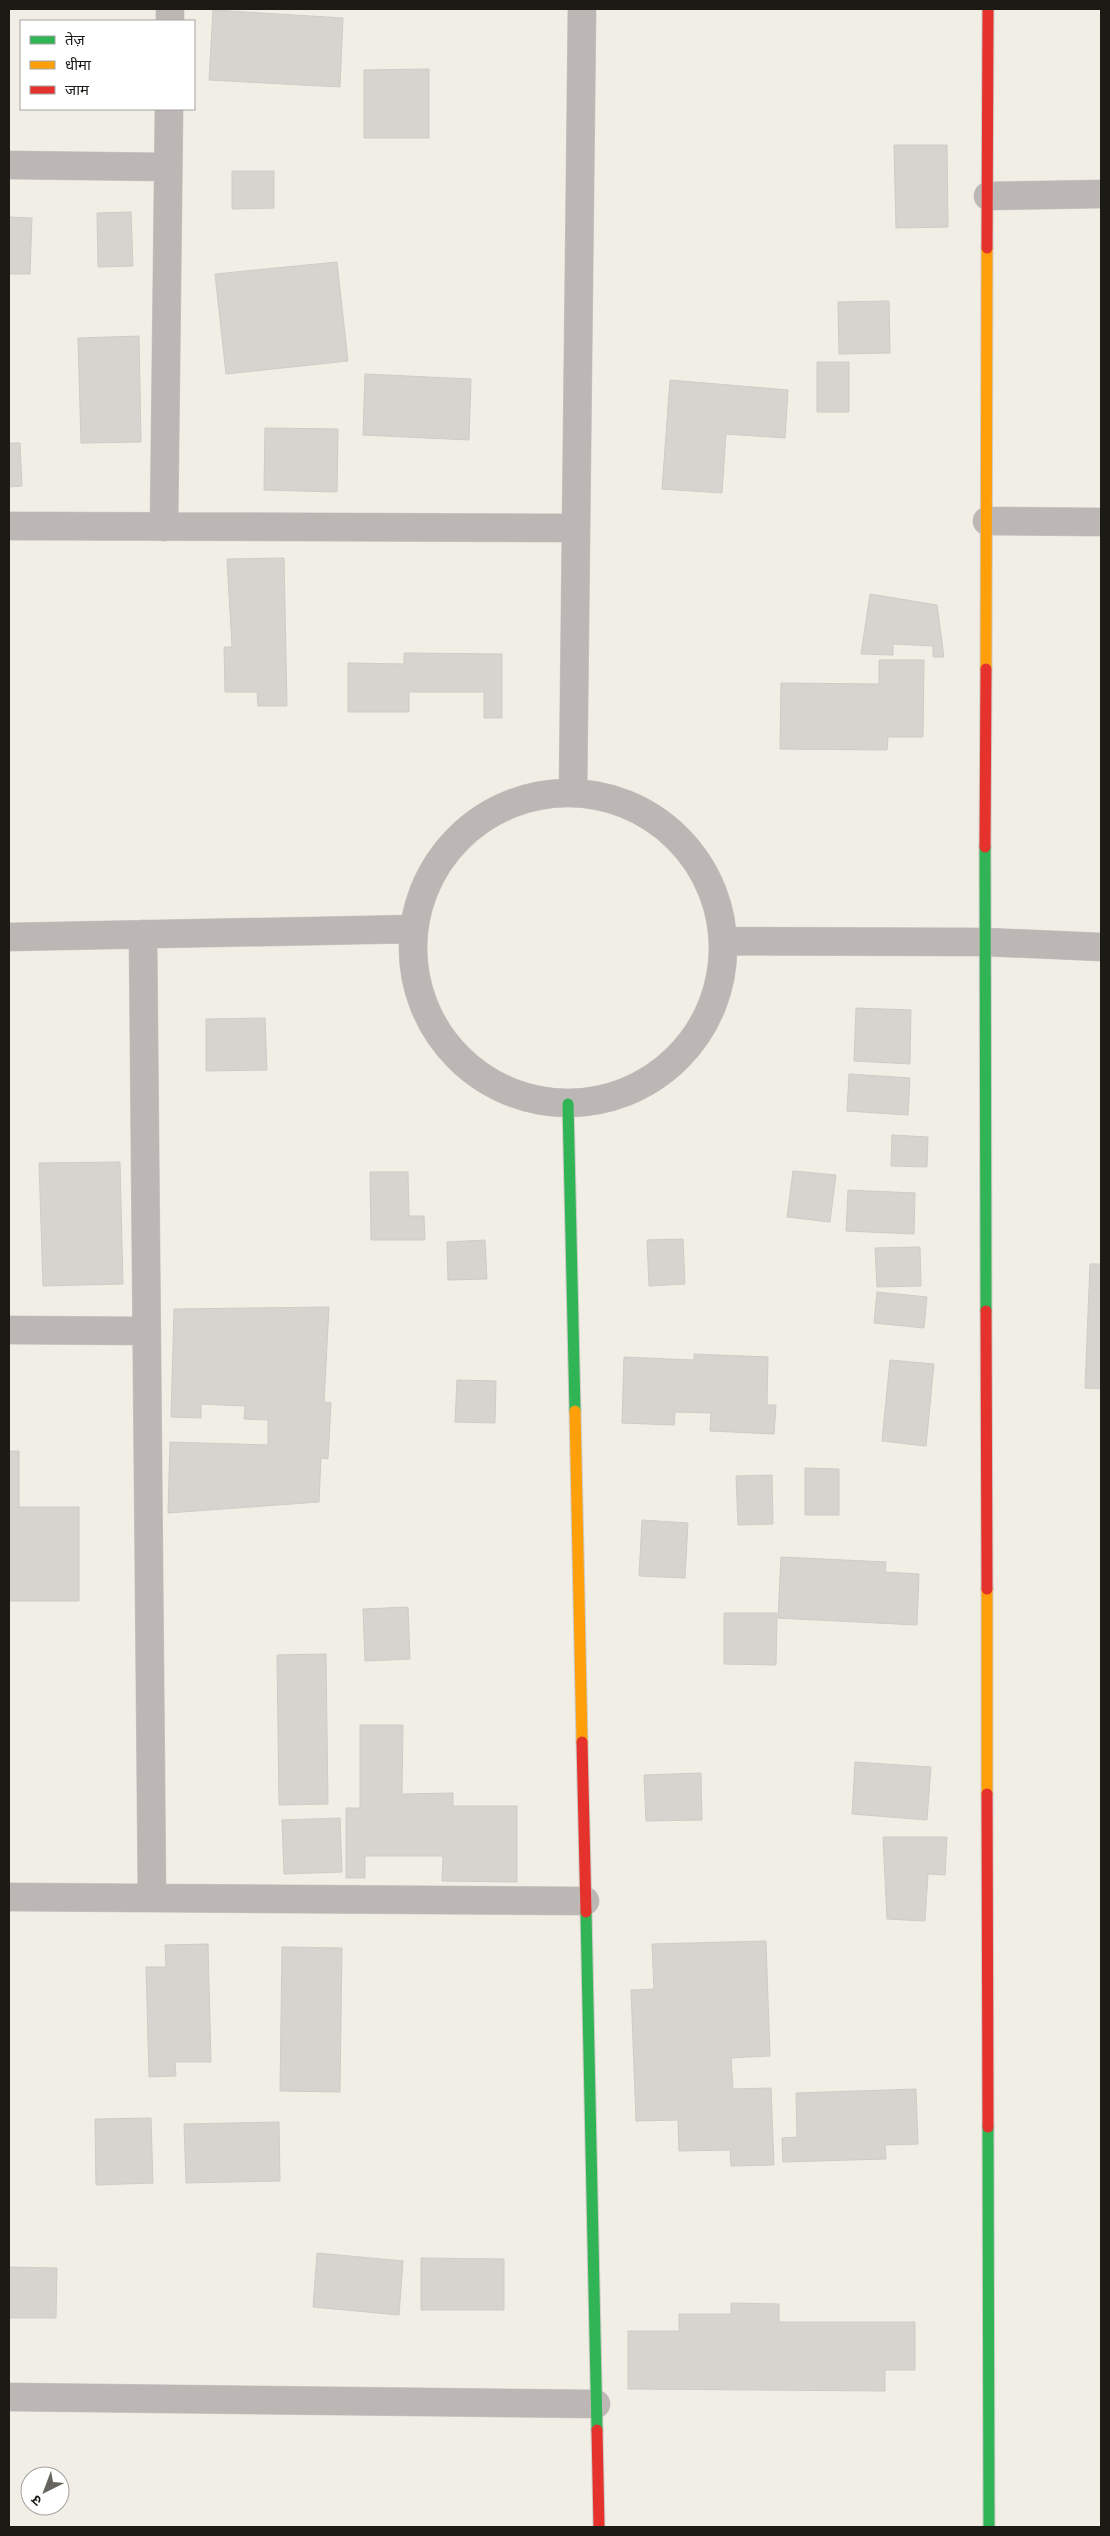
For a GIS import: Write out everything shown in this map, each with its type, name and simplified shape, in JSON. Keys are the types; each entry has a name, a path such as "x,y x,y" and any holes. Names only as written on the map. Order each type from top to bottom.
{"street":[{"path":"573,792 582,9"},
{"path":"988,9 985,942 989,2527"},
{"path":"164,527 169,110"},
{"path":"9,165 168,167"},
{"path":"988,196 1101,194"},
{"path":"986,521 1101,522"},
{"path":"9,526 576,528"},
{"path":"573,792 611,798 647,813 677,837 702,867 718,903 724,941 718,991 697,1037 662,1072 618,1097 568,1104 516,1095 471,1069 436,1030 416,982 413,929 425,885 450,846 485,815 527,797 573,792"},
{"path":"9,937 413,929"},
{"path":"143,934 152,1898"},
{"path":"724,941 985,942 1101,947"},
{"path":"568,1104 599,2527"},
{"path":"9,1330 147,1331"},
{"path":"9,1897 585,1901"},
{"path":"9,2397 596,2404"}],"building":[{"path":"213,10 343,18 340,87 209,80"},
{"path":"429,69 429,138 364,138 364,70"},
{"path":"894,145 947,145 948,227 896,228"},
{"path":"232,171 274,171 274,208 232,209"},
{"path":"131,212 133,266 98,267 97,213"},
{"path":"9,217 32,218 30,274 9,274"},
{"path":"337,262 348,361 226,374 215,274"},
{"path":"889,301 890,353 839,354 838,302"},
{"path":"139,336 141,442 81,443 78,338"},
{"path":"817,362 849,362 849,412 817,412"},
{"path":"365,374 471,379 469,440 363,435"},
{"path":"670,380 788,390 785,438 726,434 722,493 662,489"},
{"path":"265,428 338,429 337,492 264,490"},
{"path":"9,443 20,443 22,486 9,487"},
{"path":"284,558 287,706 258,706 257,692 225,692 224,647 232,647 227,559"},
{"path":"870,594 937,605 944,657 933,657 933,646 893,644 893,655 861,654"},
{"path":"404,653 502,654 502,718 484,718 484,692 409,692 409,712 348,712 348,663 404,664"},
{"path":"879,660 924,660 923,737 888,737 887,750 780,749 781,683 879,684"},
{"path":"856,1008 911,1010 910,1064 854,1061"},
{"path":"265,1018 267,1070 206,1071 206,1019"},
{"path":"849,1074 910,1078 908,1115 847,1111"},
{"path":"892,1135 928,1137 927,1167 891,1166"},
{"path":"120,1162 123,1284 43,1286 39,1163"},
{"path":"793,1171 836,1175 830,1222 787,1217"},
{"path":"370,1172 408,1172 409,1216 424,1216 425,1240 371,1240"},
{"path":"848,1190 915,1193 914,1234 846,1231"},
{"path":"683,1239 685,1284 649,1286 647,1240"},
{"path":"485,1240 487,1279 448,1280 447,1242"},
{"path":"920,1247 921,1286 877,1287 875,1248"},
{"path":"1090,1264 1101,1264 1101,1389 1085,1388"},
{"path":"877,1292 927,1297 924,1328 874,1323"},
{"path":"329,1307 324,1402 331,1403 328,1459 321,1458 319,1502 168,1513 170,1442 268,1445 268,1420 244,1419 245,1406 201,1404 201,1418 171,1417 174,1309"},
{"path":"694,1354 768,1357 767,1405 776,1405 774,1434 710,1431 711,1413 675,1412 674,1425 622,1423 624,1357 694,1360"},
{"path":"890,1360 934,1364 926,1446 882,1441"},
{"path":"457,1380 496,1381 495,1423 455,1422"},
{"path":"9,1451 19,1451 19,1507 79,1507 79,1601 9,1601"},
{"path":"805,1468 839,1469 839,1515 805,1515"},
{"path":"772,1475 773,1524 738,1525 736,1476"},
{"path":"642,1520 688,1523 685,1578 639,1576"},
{"path":"781,1557 886,1562 885,1572 919,1574 917,1625 778,1618"},
{"path":"408,1607 410,1659 365,1661 363,1609"},
{"path":"724,1613 777,1613 776,1665 724,1664"},
{"path":"326,1654 328,1804 279,1805 277,1655"},
{"path":"360,1725 403,1725 402,1794 453,1793 453,1806 517,1806 517,1882 442,1881 443,1856 365,1856 365,1878 346,1878 346,1808 360,1808"},
{"path":"855,1762 931,1767 927,1820 852,1814"},
{"path":"701,1773 702,1820 646,1821 644,1775"},
{"path":"340,1818 342,1872 284,1874 282,1820"},
{"path":"883,1837 947,1837 945,1875 928,1874 925,1921 887,1919"},
{"path":"766,1941 770,2056 731,2058 733,2089 771,2088 774,2165 731,2166 730,2150 679,2151 678,2120 636,2121 631,1990 654,1989 652,1944"},
{"path":"208,1944 211,2062 175,2062 176,2076 149,2077 146,1967 166,1967 165,1945"},
{"path":"282,1947 342,1948 340,2092 280,2091"},
{"path":"916,2089 918,2144 885,2145 886,2159 783,2162 782,2138 797,2137 796,2093"},
{"path":"151,2118 153,2183 96,2185 95,2119"},
{"path":"279,2122 280,2181 186,2183 184,2124"},
{"path":"317,2253 403,2261 399,2315 313,2307"},
{"path":"421,2258 504,2259 504,2310 421,2310"},
{"path":"9,2267 57,2268 56,2318 9,2318"},
{"path":"731,2303 779,2304 779,2322 915,2322 915,2370 885,2370 885,2391 628,2389 628,2331 679,2331 679,2314 731,2314"}],"traffic: fast":[{"path":"985,847 986,1311"},
{"path":"568,1104 575,1411"},
{"path":"586,1912 597,2430"},
{"path":"988,2127 989,2527"}],"traffic: slow":[{"path":"986,669 987,248"},
{"path":"575,1411 582,1742"},
{"path":"987,1589 987,1794"}],"traffic: jam":[{"path":"987,248 988,9"},
{"path":"985,847 986,669"},
{"path":"986,1311 987,1589"},
{"path":"582,1742 586,1912"},
{"path":"987,1794 988,2127"},
{"path":"597,2430 599,2527"}]}
